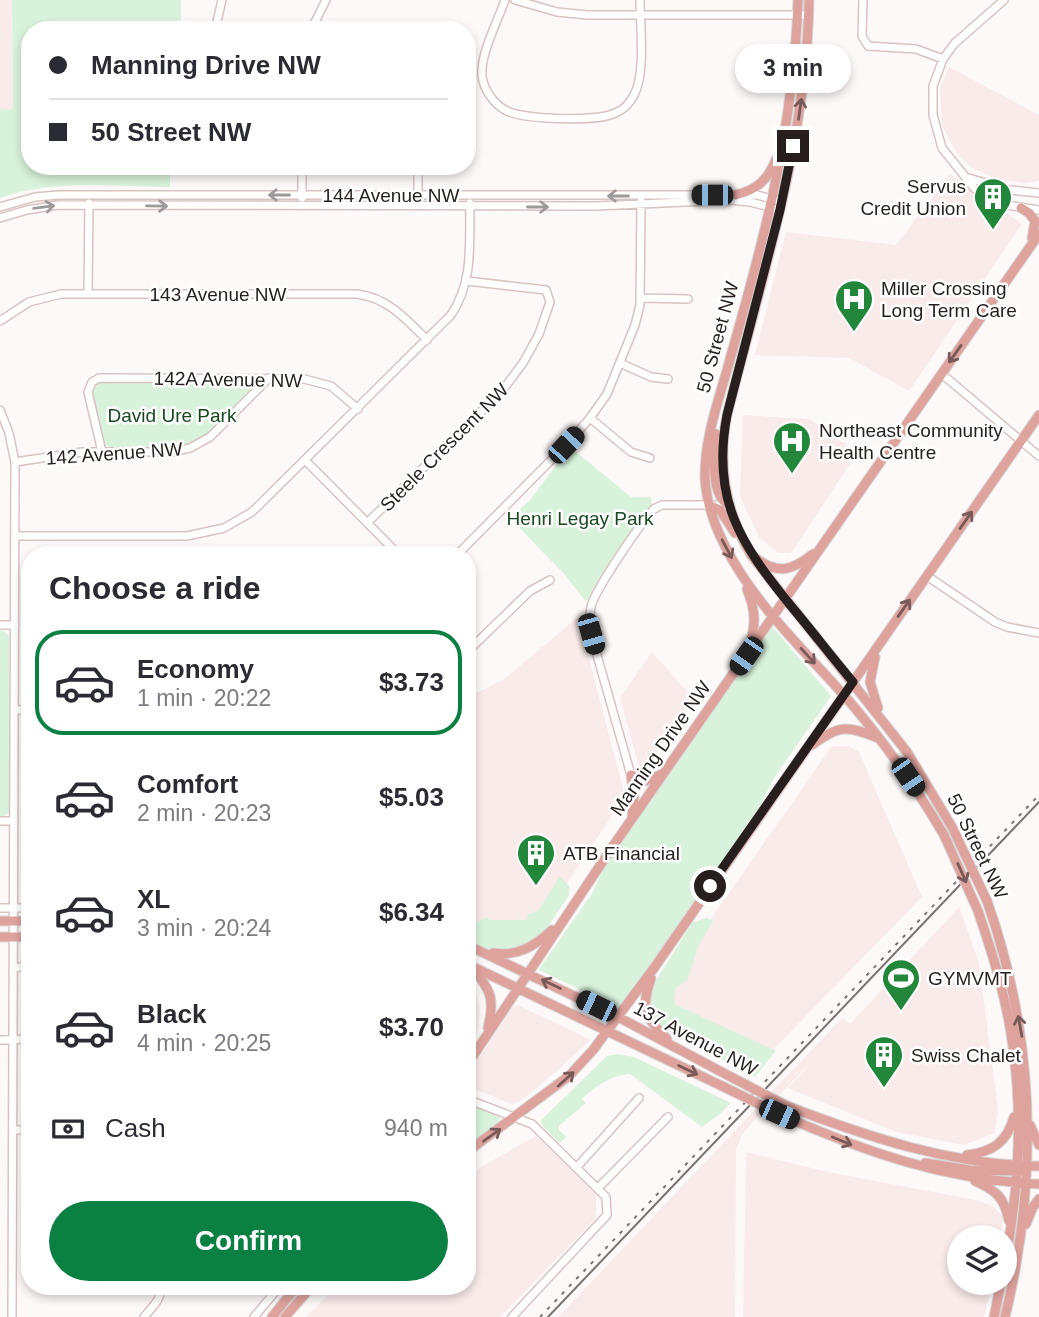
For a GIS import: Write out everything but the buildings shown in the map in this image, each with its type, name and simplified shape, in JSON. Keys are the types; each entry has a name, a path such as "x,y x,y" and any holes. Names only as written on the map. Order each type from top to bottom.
{"main road":[{"name":"50 Street NW","path":"798,0 796,53 784,137 771,203 715,415 705,473 709,505 724,544 741,575 773,617 880,738 912,782 944,835 978,911 998,974 1010,1025 1016,1068 1017,1168 1023,1181 1021,1235 1015,1278 1005,1317"},
{"name":"50 Street NW","path":"809,0 800,110 781,206 723,435 722,471 729,505 750,553 884,722 926,781 952,827 986,901 1000,938 1014,993 1024,1058 1028,1166 1011,1225"},
{"path":"735,195 751,191 762,183 774,164 784,137"},
{"path":"1021,208 1035,220 1035,232 1028,250"},
{"name":"Manning Drive NW","path":"476,1050 631,820 1039,234"},
{"path":"715,415 715,473 720,497 729,505"},
{"path":"476,1146 569,1076 607,1032 1039,415"},
{"path":"709,505 720,510 750,553 770,568 785,570 798,565 822,547"},
{"path":"741,575 755,613 755,626 746,656"},
{"path":"881,641 872,664 870,681 874,701 884,722"},
{"path":"806,750 831,732 844,728 857,729 880,738"},
{"path":"631,820 634,797 631,775 646,781 665,772"},
{"path":"484,952 510,954 531,947 564,919"},
{"path":"0,921 21,921"},
{"path":"0,937 21,937"},
{"name":"137 Avenue NW","path":"476,949 618,1017 788,1106 853,1131 912,1149 1017,1168"},
{"name":"137 Avenue NW","path":"476,968 779,1114 849,1144 906,1163 965,1177 1039,1184"},
{"path":"654,968 646,994 645,1011 653,1026 676,1048"},
{"path":"476,973 491,993 492,1012 486,1034"},
{"path":"954,1157 986,1153 995,1149 1008,1134 1017,1105"},
{"path":"1028,1118 1039,1145"},
{"path":"906,1163 926,1163 970,1170 1039,1166"},
{"path":"1023,1181 1039,1175"},
{"path":"965,1177 990,1188 1001,1198 1009,1225"},
{"path":"1021,1235 1039,1199"},
{"path":"272,1317 290,1295"},
{"path":"285,1317 304,1295"},
{"path":"995,1317 999,1295"}],"street":[{"path":"218,21 222,0"},
{"path":"316,21 326,0"},
{"path":"505,0 482,64 483,79 488,94 501,108 524,117 604,117 615,114 629,103 635,94 639,78 640,0"},
{"path":"515,0 566,13 809,15"},
{"path":"863,0 862,36 865,44 873,48 916,49 943,59"},
{"path":"1004,0 955,43 943,59 932,92 934,124 942,149 975,188 989,197 1021,208 1039,209"},
{"path":"302,175 302,206"},
{"path":"418,175 418,206"},
{"path":"965,177 1010,190 1039,193"},
{"path":"88,293 89,195"},
{"name":"144 Avenue NW","path":"0,207 35,197 89,195 735,195 781,206"},
{"path":"15,536 179,537 224,528 252,512 451,315 467,281 470,195"},
{"path":"466,546 590,418 607,394 635,325 641,298 641,195"},
{"name":"144 Avenue NW","path":"0,218 41,207 89,205 641,205 730,200 771,203"},
{"name":"Steele Crescent NW","path":"368,522 502,391 523,363 539,334 550,302 546,290 467,281"},
{"name":"143 Avenue NW","path":"0,321 36,299 61,294 363,295 393,308 427,340"},
{"path":"641,298 688,299"},
{"path":"620,363 651,377 668,379"},
{"path":"942,373 1039,456"},
{"name":"142A Avenue NW","path":"102,452 89,396 90,384 102,377 304,379 325,383 358,409"},
{"name":"142 Avenue NW","path":"15,462 76,453 173,452 198,445 210,437 269,378"},
{"path":"0,410 9,433 15,462 12,1317"},
{"path":"590,418 634,454 650,458"},
{"path":"306,461 391,546"},
{"path":"631,775 591,634 591,605 651,512 658,506 729,505"},
{"path":"927,576 995,622 1039,633"},
{"path":"476,643 530,591 550,580"},
{"path":"0,625 15,625"},
{"path":"15,710 21,710"},
{"path":"0,821 14,821"},
{"path":"0,908 21,908"},
{"path":"13,969 21,967"},
{"path":"0,1040 21,1040"},
{"path":"577,1167 639,1098"},
{"path":"476,1102 532,1124 606,1197 607,1215 512,1317"},
{"path":"598,1188 668,1117"},
{"path":"13,1130 21,1130"},
{"path":"144,1317 159,1295"},
{"path":"254,1317 272,1295"}],"shaded area":[{"path":"0,0 12,0 13,109 0,109"},
{"path":"949,67 1039,115 1039,181 1025,183 997,179 972,168 957,154 942,125 940,88"},
{"path":"950,174 1022,224 909,391 849,358 755,355 786,232 896,245"},
{"name":"Northeast Community Health Centre","path":"743,415 810,419 857,453 791,553 778,553 759,537 740,496"},
{"path":"578,617 625,796 537,928 476,931 476,693 504,679"},
{"path":"652,652 693,698 641,774 620,698"},
{"path":"832,746 849,746 859,752 922,897 757,1066 675,1024 661,990"},
{"path":"959,907 979,963 998,1110 994,1133 964,1145 896,1132 788,1088 820,1053 751,1124 736,1149 735,1317 558,1317 842,1018 850,1024"},
{"path":"476,994 480,1013 476,1034"},
{"path":"518,1005 591,1040 522,1100 512,1104 476,1090 476,1062 512,1008"},
{"path":"536,1136 596,1193 596,1218 500,1317 306,1317 328,1295 476,1295 476,1170"},
{"path":"746,1152 828,1172 980,1201 995,1208 1003,1217 1002,1225 947,1225 947,1295 989,1295 984,1317 743,1317"}],"green space":[{"path":"12,0 181,0 181,20 21,21 21,175 170,175 170,187 62,186 40,188 0,198 0,109 13,109"},
{"name":"David Ure Park","path":"100,381 245,382 251,388 217,426 196,441 177,447 130,448 109,447 104,444 92,394 94,386"},
{"name":"Henri Legay Park","path":"570,447 631,497 651,497 652,505 641,517 586,602 565,575 510,518 530,500"},
{"path":"772,626 831,696 774,778 761,804 631,994 618,1008 541,971 539,969 591,895 608,859"},
{"path":"0,631 9,636 9,813 0,818"},
{"path":"560,876 569,886 568,896 535,940 505,950 476,944 476,923 487,917 489,920 527,920 528,914 538,911"},
{"path":"707,918 713,921 698,947 687,981 676,987 674,1004 776,1051 755,1077 660,1026 647,1006 651,988 693,922"},
{"path":"618,1054 634,1057 731,1103 702,1127 630,1074 623,1075 604,1082 582,1099 586,1103 559,1126 559,1130 567,1137 559,1143 543,1126 541,1120 607,1056"},
{"path":"476,1107 498,1115 498,1124 476,1140"}],"tram line":[{"path":"548,1317 1039,802"}],"railway":[{"path":"540,1317 1039,795"}],"place":[{"name":"Servus Credit Union","path":"993,231"},
{"name":"Miller Crossing Long Term Care","path":"854,333"},
{"name":"Northeast Community Health Centre","path":"792,475"},
{"name":"ATB Financial","path":"536,887"},
{"name":"GYMVMT","path":"901,1012"},
{"name":"Swiss Chalet","path":"884,1089"}],"route":[{"path":"710,886 853,682 751,555 731,513 722,471 723,435 727,415 780,210 793,146"}]}
